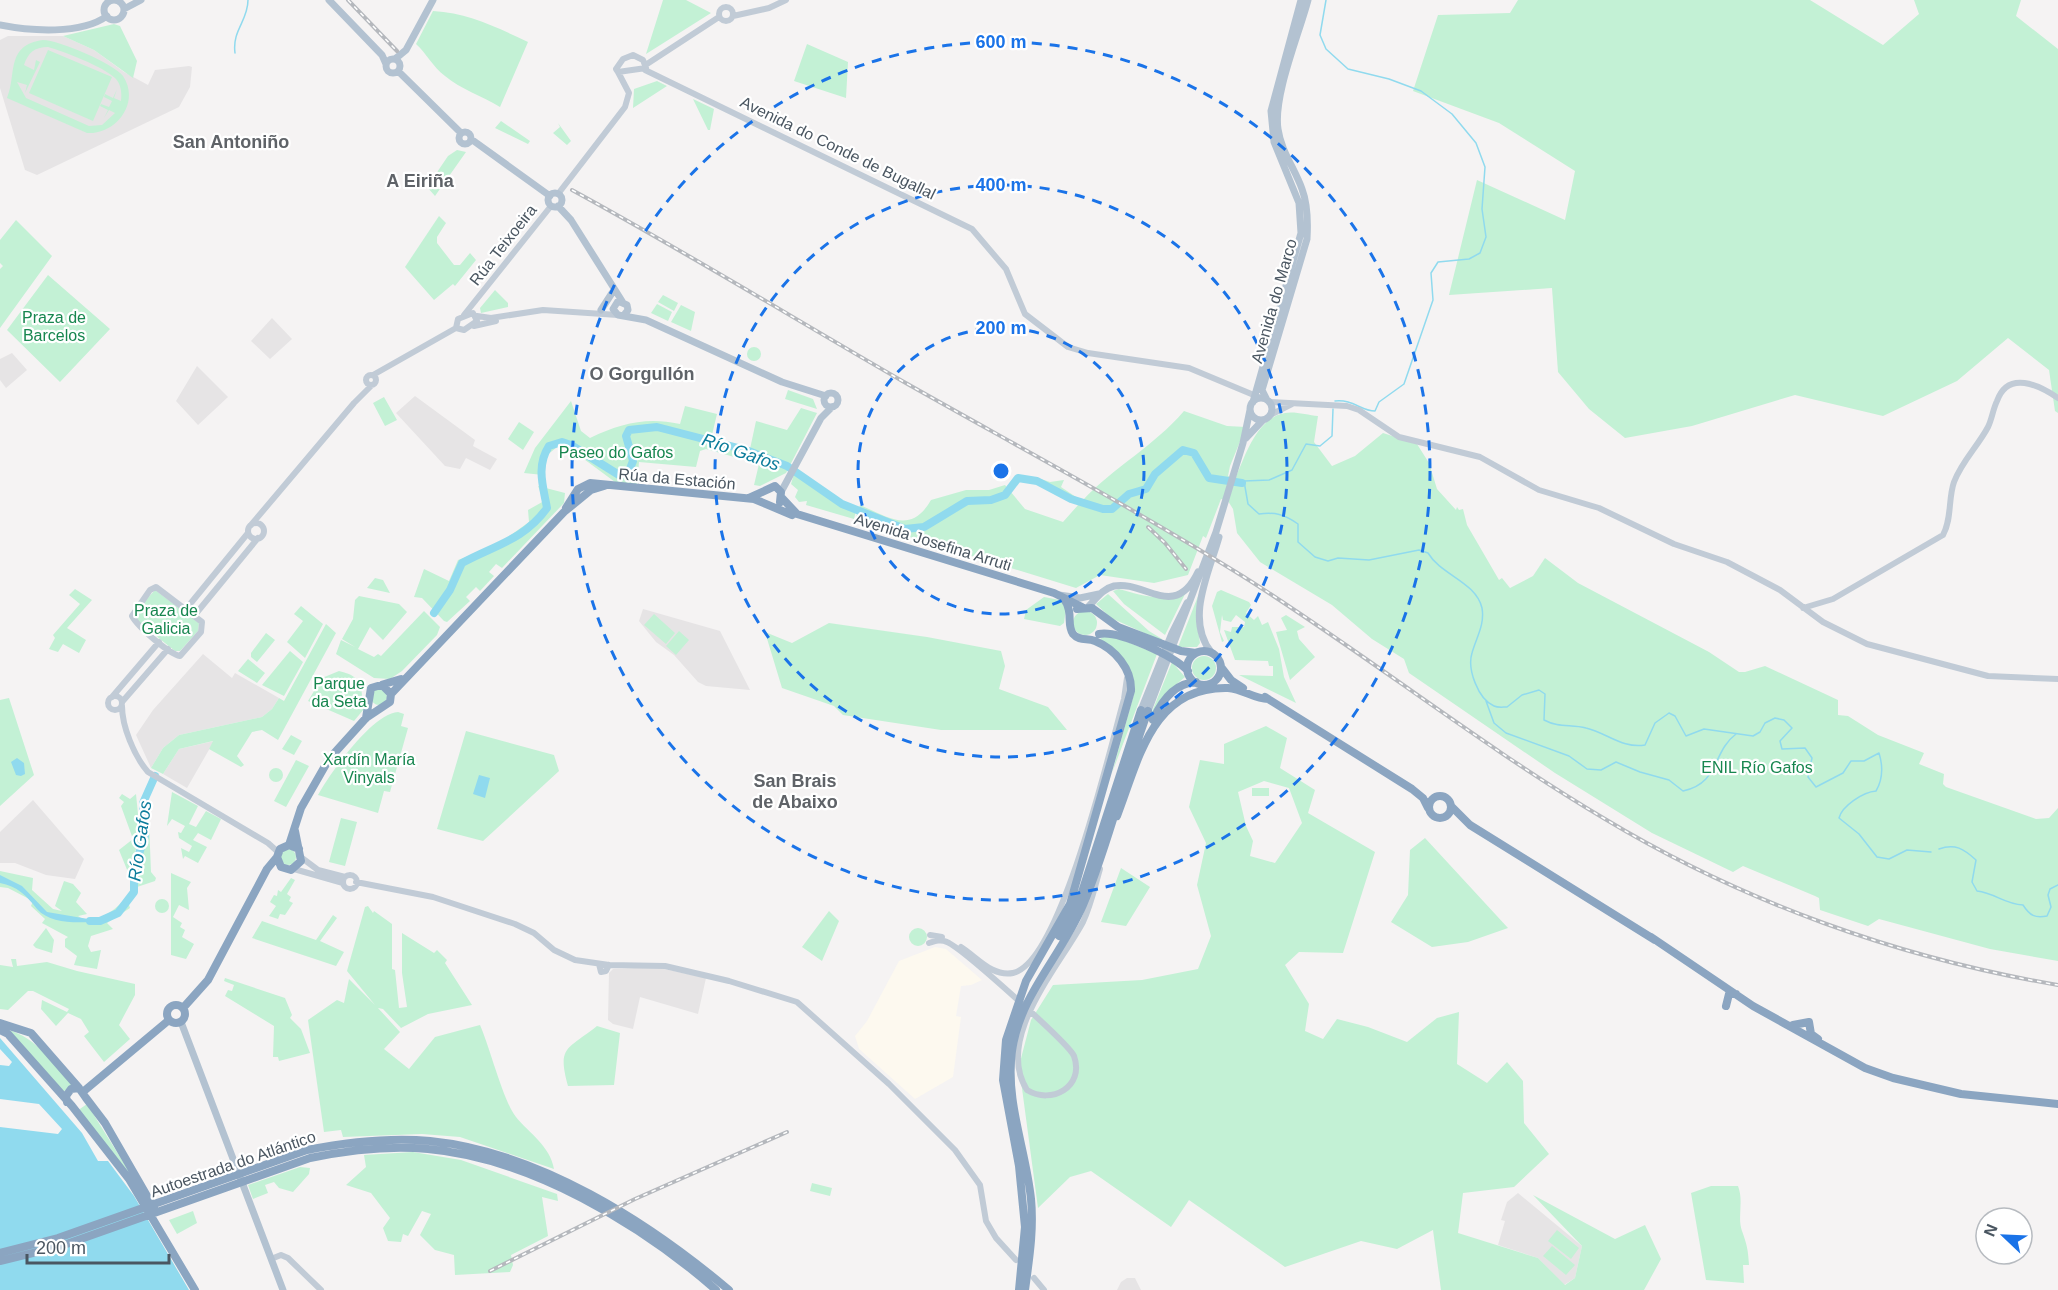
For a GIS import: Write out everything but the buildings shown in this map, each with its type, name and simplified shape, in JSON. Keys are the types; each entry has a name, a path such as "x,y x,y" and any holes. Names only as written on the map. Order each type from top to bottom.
{"highway":[{"name":"Rúa da Estación","path":"405,677 564,512 591,490 604,486 748,498 797,514"},
{"name":"Avenida Josefina Arruti","path":"768,488 782,495 797,514 1061,597 1085,607"},
{"name":"Rúa da Estación","path":"748,498 768,488"},
{"path":"768,488 763,496 768,504 776,505 782,495"},
{"path":"1017,1290 1024,1202 1003,1080 1006,1040 1019,998 1031,970 1062,921 1076,884 1129,702 1131,679 1123,663 1102,645 1089,639 1080,639 1073,633 1070,624 1072,615 1061,597"},
{"path":"1072,615 1085,607 1096,610 1101,617 1118,627 1160,643 1196,653 1211,652 1237,685"},
{"path":"1099,634 1102,626 1101,617"},
{"path":"1089,639 1099,634 1116,635 1173,659 1188,671 1196,682"},
{"path":"1188,671 1188,662 1196,653"},
{"path":"1208,684 1216,679 1221,667"},
{"path":"366,718 368,694 371,688 405,677"},
{"path":"183,1008 208,980 263,878 295,829 299,813 324,767 366,718 390,702 391,694 405,677"},
{"path":"1099,858 1107,848 1152,722 1162,702 1185,683 1196,682 1237,685 1268,699 1413,789 1423,798 1434,817 1470,825"},
{"path":"382,685 391,694"},
{"path":"1143,750 1162,713 1186,696 1229,688 1268,699"},
{"path":"369,702 381,708"},
{"path":"1019,998 1066,926 1081,895 1145,711"},
{"path":"1025,1290 1031,1239 1031,1202 1012,1095 1012,1048 1027,1001 1075,922 1099,858 1145,711"},
{"path":"1413,789 1445,797 1470,825 1793,1024 1818,1043"},
{"path":"1428,808 1430,800 1436,796"},
{"path":"1443,818 1449,814 1451,806"},
{"path":"263,878 281,867 294,869 302,858 295,829"},
{"path":"282,850 299,849"},
{"path":"281,867 282,850"},
{"path":"1651,938 1722,987 1730,997 1775,1013"},
{"path":"1700,967 1733,990 1730,997"},
{"path":"1730,997 1744,1000 1865,1068 1961,1094 2058,1104"},
{"path":"176,1005 183,1008 185,1016 181,1022 173,1023 169,1020 167,1015 170,1007 176,1005"},
{"path":"70,1104 81,1106 83,1092 169,1020"},
{"path":"1793,1024 1809,1022 1811,1034 1865,1068"},
{"path":"0,1023 31,1033 83,1092 116,1140 201,1290"},
{"path":"0,1030 8,1034 70,1104 146,1203 195,1290"},
{"path":"70,1104 68,1090 83,1092"},
{"name":"Autoestrada do Atlántico","path":"0,1253 58,1238 283,1162 351,1142 393,1139 431,1141 484,1152 551,1180 625,1218 704,1268 729,1290"},
{"name":"Autoestrada do Atlántico","path":"0,1261 61,1246 283,1162"},
{"name":"Autoestrada do Atlántico","path":"625,1218 716,1290"}],"main road":[{"path":"124,9 120,2 113,0 105,8 107,16 114,20 119,18 124,9 141,0"},
{"path":"329,0 389,60 400,63 398,71"},
{"path":"389,60 406,50 434,0"},
{"name":"Avenida do Marco","path":"1256,399 1301,233 1302,215 1293,184 1274,142 1271,111 1301,0"},
{"name":"Avenida do Marco","path":"1256,399 1262,394 1307,239 1308,215 1302,190 1280,137 1278,112 1308,0"},
{"path":"0,26 11,28 72,27 92,23 107,16"},
{"path":"0,32 11,28"},
{"path":"389,60 389,72 398,71"},
{"path":"398,71 461,133 469,133 469,142 561,199 555,206"},
{"path":"554,195 548,202 555,206 582,238 623,313"},
{"path":"601,310 612,290"},
{"path":"617,304 623,313"},
{"name":"Rúa da Estación","path":"623,313 640,318 813,393 827,402 821,418 790,472 782,495"},
{"path":"1243,443 1270,415 1256,399"},
{"path":"1256,399 1254,418 1263,420"},
{"path":"1145,711 1224,518 1223,509 1256,399"},
{"name":"Rúa da Estación","path":"768,488 790,472"},
{"path":"1061,597 1080,598 1121,586 1161,596 1180,593 1194,579 1206,561"},
{"path":"1206,561 1200,626 1211,652"},
{"path":"1085,607 1105,591"},
{"path":"181,1022 283,1290"}],"street":[{"path":"719,17 726,22 734,16 765,10 777,2 786,0"},
{"path":"618,72 646,67 719,17 721,9 729,4 734,16"},
{"path":"554,195 626,107 629,93 616,69 619,63 628,56 636,56 646,67"},
{"name":"Avenida do Conde de Bugallal","path":"646,67 972,230 982,238 1006,269 1025,314 1068,347 1088,353 1185,367 1256,399 1347,406 1359,410 1399,437 1480,457 1539,490 1599,508 1674,544 1727,562 1780,590 1823,622 1867,644 1988,676 2058,679"},
{"name":"Rúa Teixoeira","path":"459,329 457,321 476,302 555,206"},
{"name":"Rúa Teixoeira","path":"473,327 477,321 476,302"},
{"path":"593,312 617,304"},
{"path":"464,315 476,315 485,319 543,310 623,313"},
{"path":"186,609 248,533 251,525 372,380 384,369 459,329 504,319 510,315"},
{"path":"1803,608 1833,599 1943,535 1947,528 1954,484 1963,463 1987,429 1997,399 2008,386 2023,381 2029,382 2058,398"},
{"path":"1270,415 1293,403"},
{"path":"194,616 263,533 261,513"},
{"path":"251,525 261,525"},
{"path":"248,533 253,538 258,538"},
{"path":"156,587 194,616 202,622 203,628 185,652 175,655 136,623 132,616 150,590 156,587"},
{"path":"120,706 109,705 112,697 159,642"},
{"path":"120,706 168,649"},
{"path":"930,935 953,942 995,971 1011,973 1020,970 1032,961 1058,916 1075,870 1127,688 1123,663"},
{"path":"135,670 143,677"},
{"path":"112,697 118,697 139,759 148,772 282,850"},
{"path":"929,943 944,941 958,949 1037,1020 1068,1047 1076,1064 1068,1088 1051,1097 1027,1090 1018,1072 1017,1054 1028,1017 1084,919 1107,848"},
{"path":"302,858 318,870 344,880 350,888 356,882"},
{"path":"294,869 344,880 353,876 356,882"},
{"path":"356,882 433,897 515,924 534,933 560,953 575,960 599,964 601,972 606,971 609,965 665,966 729,981 792,999 803,1005 913,1107 955,1150 980,1185 986,1221 1019,1260"},
{"path":"271,1259 281,1256 288,1258 321,1290"},
{"path":"1034,1278 1044,1290"}],"shaded area":[{"path":"8,36 63,36 94,50 124,72 148,85 155,70 189,66 192,67 190,87 179,107 37,175 25,170 0,88 0,40"},
{"path":"272,318 292,339 270,359 251,341"},
{"path":"12,353 27,370 6,388 0,380 0,359"},
{"path":"197,366 228,397 198,425 176,401"},
{"path":"415,396 475,440 473,446 497,459 490,470 466,458 460,469 445,466 396,413"},
{"path":"643,609 720,631 750,690 706,686 698,682 674,655 656,642 639,621"},
{"path":"203,654 232,678 235,673 279,698 272,709 262,717 179,735 163,748 151,768 136,735 153,710"},
{"path":"214,741 187,788 163,774 179,749"},
{"path":"33,800 84,859 75,879 46,875 15,863 0,863 0,832"},
{"path":"935,947 946,949 982,980 961,986 956,1016 961,1017 953,1077 915,1099 859,1049 855,1036 867,1021 899,961"},
{"path":"655,967 706,978 698,1014 640,997 633,1029 613,1024 608,1020 609,973 613,969"},
{"path":"1518,1193 1582,1246 1575,1278 1564,1285 1538,1258 1498,1245 1505,1221 1501,1220 1507,1202"},
{"path":"1127,1278 1135,1278 1141,1290 1117,1290 1121,1282"}],"green space":[{"path":"663,0 686,0 711,13 646,54"},
{"path":"1518,0 1810,0 1883,45 1919,14 1914,0 2021,0 2016,16 2058,49 2058,413 2055,411 2049,370 2008,338 1957,381 1883,416 1795,395 1692,426 1625,438 1589,409 1558,372 1552,288 1449,295 1477,180 1565,220 1575,171 1499,123 1413,91 1438,15 1510,13"},
{"path":"433,11 470,18 528,42 500,107 451,81 416,44"},
{"path":"114,24 120,26 137,61 133,78 94,50 63,36"},
{"path":"43,40 61,44 98,59 118,71 128,86 129,97 122,115 107,129 87,133 7,98 14,62 23,48","holes":["48,47 102,69 119,83 121,101 114,98 117,89 113,98 105,94 104,97 112,101 109,107 101,104 100,106 108,110 104,118 109,110 115,113 102,125 89,126 26,98 17,82 27,85 25,93 40,62 36,60 34,70 24,65 27,57 39,48"]},
{"path":"807,44 848,62 846,98 794,81"},
{"path":"48,50 112,77 93,121 29,93"},
{"path":"657,81 667,86 633,108 634,89"},
{"path":"693,99 714,109 710,130 708,130"},
{"path":"501,121 530,141 528,144 495,128"},
{"path":"558,123 571,141 567,145 553,133 560,127"},
{"path":"457,150 466,152 435,196 427,187 448,156"},
{"path":"439,216 446,223 437,237 437,243 454,265 460,265 470,253 476,260 455,286 453,284 434,300 405,267"},
{"path":"16,220 52,256 0,328 0,269 3,266 0,263 0,240"},
{"name":"Praza de Barcelos","path":"48,275 110,329 60,382 7,330"},
{"path":"495,290 508,303 508,307 481,313 480,308"},
{"path":"663,295 678,303 674,311 658,302"},
{"path":"657,304 672,312 668,321 651,313"},
{"path":"681,305 695,312 691,331 671,322"},
{"path":"754,347 759,349 761,354 759,359 754,361 749,359 747,354 749,349"},
{"path":"788,390 813,399 817,409 785,399"},
{"path":"384,397 397,420 385,426 373,403"},
{"name":"Paseo do Gafos","path":"571,401 581,431 590,438 613,428 645,421 680,424 685,406 717,414 711,439 750,449 756,421 787,430 801,408 817,413 786,473 760,486 754,485 759,464 706,449 700,451 696,467 639,462 637,485 615,482 573,451 557,447 546,456 543,475 524,473 535,448"},
{"name":"ENIL Río Gafos","path":"1184,411 1227,426 1246,427 1230,466 1228,476 1235,479 1259,430 1275,416 1285,413 1318,416 1314,442 1332,466 1355,456 1383,433 1417,444 1429,463 1437,489 1456,510 1457,507 1459,510 1463,509 1467,525 1499,580 1502,578 1510,588 1533,576 1545,558 1578,583 1709,652 1739,672 1765,666 1838,700 1838,715 1848,716 1878,735 1924,753 1919,764 1944,774 1943,784 1946,787 2036,819 2049,818 2058,808 2058,961 1990,949 1879,919 1868,926 1820,910 1819,898 1815,896 1743,866 1733,872 1652,833 1555,773 1409,673 1404,659 1372,639 1332,605 1260,562 1237,533 1233,509 1228,501 1221,499 1188,575 1154,583 1100,575 1076,588 855,520 860,505 889,518 907,520 923,511 931,500 966,490 989,490 1005,485 1025,509 1063,522 1079,504 1048,490 1041,479 1050,482 1064,480 1061,487 1082,501 1160,435"},
{"path":"519,422 534,432 523,450 508,439"},
{"path":"794,474 839,504 856,511 854,519 806,505 807,501 799,502 795,497 798,490 791,484"},
{"name":"Paseo do Gafos","path":"538,486 565,493 564,503 502,568 496,564 489,572 494,576 480,591 476,587 466,597 470,601 447,622 422,598 414,597 424,569 449,581 458,560 497,545 529,522 528,510 544,501"},
{"path":"375,578 383,580 390,593 367,588"},
{"path":"1202,586 1197,623 1200,643 1197,647 1178,647"},
{"path":"75,589 92,600 67,628 86,640 79,653 63,644 58,652 49,649 55,638 53,635 80,604 69,595"},
{"path":"1119,589 1144,596 1161,597 1186,592 1165,635 1124,604 1113,591"},
{"name":"Praza de Galicia","path":"155,590 199,623 198,631 180,651 175,651 136,620 134,613"},
{"path":"1221,590 1249,602 1251,605 1246,613 1254,620 1258,616 1262,625 1268,622 1279,649 1284,677 1296,703 1239,675 1273,676 1273,666 1269,666 1268,661 1235,660 1224,630 1231,632 1232,627 1244,627 1245,622 1236,615 1231,622 1223,620 1222,615 1220,632 1224,641 1222,642 1212,606 1217,592"},
{"path":"1108,594 1162,641 1111,618 1096,604"},
{"path":"359,596 399,604 407,612 383,640 370,627 358,649 374,657 378,654 381,656 424,611 440,627 437,635 402,671 390,679 374,678 336,654 341,640 355,647 342,639 353,619 355,600"},
{"path":"1044,597 1060,600 1066,609 1064,623 1060,626 1024,619 1026,610"},
{"path":"301,606 323,624 305,658 287,642 303,621 294,614"},
{"path":"1085,611 1093,615 1097,623 1093,631 1085,635 1077,631 1073,623 1077,615"},
{"path":"654,614 675,633 666,644 644,625"},
{"path":"1286,615 1305,627 1297,631 1299,639 1315,657 1290,680 1276,632 1287,630 1281,618"},
{"path":"829,623 927,637 1001,651 1005,666 999,689 1048,707 1067,730 941,730 843,715 834,706 782,688 765,632 792,643"},
{"path":"326,624 336,633 278,740 262,730 252,732 237,756 244,765 241,767 209,749 213,741 179,749 163,774 151,768 163,748 179,735 262,717 272,709 279,698 284,701"},
{"path":"679,631 689,640 676,655 666,646"},
{"path":"266,633 275,640 257,662 251,657 251,653"},
{"path":"1115,637 1157,654 1112,773 1134,694 1120,655 1100,639"},
{"path":"290,651 303,662 284,696 262,685"},
{"path":"1204,656 1213,659 1216,668 1213,677 1204,680 1195,677 1192,668 1195,659"},
{"path":"248,659 265,673 257,683 238,671"},
{"path":"1172,662 1185,677 1165,694 1151,714"},
{"name":"Parque da Seta","path":"339,671 353,676 360,684 364,709 354,721 308,701 322,678"},
{"path":"376,689 382,689 387,697 385,703 376,705 371,700 371,694"},
{"path":"9,698 34,775 0,806 0,700"},
{"name":"Xardín María Vinyals","path":"398,712 404,714 401,726 408,728 390,792 384,791 378,813 318,795 342,759 365,733 388,715"},
{"path":"1266,726 1287,738 1280,768 1315,790 1308,813 1375,852 1343,953 1299,952 1285,965 1309,1004 1305,1031 1323,1039 1337,1019 1368,1027 1407,1042 1437,1018 1459,1012 1457,1064 1487,1083 1507,1062 1523,1081 1524,1123 1549,1154 1514,1187 1463,1193 1458,1233 1538,1258 1565,1285 1575,1278 1582,1246 1533,1195 1615,1239 1645,1225 1661,1259 1644,1290 1441,1290 1433,1230 1397,1249 1361,1241 1285,1267 1189,1200 1171,1227 1091,1171 1070,1177 1038,1208 1019,1066 1031,1020 1053,985 1142,980 1198,969 1211,936 1197,885 1206,843 1189,807 1200,760 1224,764 1224,744","holes":["1264,781 1289,788 1302,823 1275,863 1250,856 1253,841 1246,826 1238,792"]},
{"path":"466,731 554,755 559,771 483,841 437,829"},
{"path":"291,735 302,741 294,755 282,749"},
{"path":"296,760 309,766 286,807 274,801"},
{"path":"276,768 281,770 283,775 281,780 276,782 271,780 269,775 271,770"},
{"path":"1252,788 1269,788 1269,796 1252,796"},
{"path":"172,792 198,806 189,824 196,827 206,811 221,819 211,840 198,833 193,840 207,847 198,863 185,856 183,859 181,848 189,852 192,846 179,838 178,832 181,833 185,826 172,819 167,826"},
{"path":"122,794 130,799 136,794 140,834 131,868 132,882 119,850 133,839 121,806 124,802 119,798"},
{"path":"341,818 357,822 345,866 329,862"},
{"path":"145,822 149,822 151,872 156,878 155,881 137,887 135,872"},
{"path":"1425,838 1508,928 1468,942 1432,947 1391,922 1408,895 1410,850"},
{"path":"285,849 291,849 296,857 294,863 285,865 280,860 280,854"},
{"path":"1121,868 1150,887 1126,926 1101,922"},
{"path":"0,871 33,878 32,890 53,909 62,911 55,906 64,881 73,884 81,893 76,902 87,914 78,916 84,919 91,920 104,916 127,898 130,908 107,923 113,929 91,936 88,946 91,952 101,950 97,969 74,965 77,956 65,947 65,939 68,937 42,923 45,919 31,906 33,901 8,888 0,887"},
{"path":"171,873 191,882 187,888 189,910 179,905 173,917 182,923 180,927 185,930 182,937 194,944 186,959 171,955"},
{"path":"291,878 295,880 287,894 291,897 289,901 293,903 285,915 280,914 278,919 269,916 276,906 270,902 274,895 277,896 278,890 281,892"},
{"path":"162,899 167,901 169,906 167,911 162,913 157,911 155,906 157,901"},
{"path":"368,906 373,913 374,911 392,924 392,969 395,970 399,1008 407,1007 402,973 402,933 434,953 437,950 447,960 445,963 472,1005 428,1014 401,1028 383,1009 378,1008 400,1032 384,1049 409,1069 435,1037 480,1025 511,1110 544,1147 554,1169 460,1137 422,1134 343,1137 341,1130 324,1132 308,1020 337,1000 344,1003 349,979 375,1005 347,971 365,907"},
{"path":"829,911 839,921 822,961 802,947"},
{"path":"333,915 337,918 320,941 344,952 336,966 252,938 262,921 316,940"},
{"path":"46,928 54,940 52,953 33,945"},
{"path":"918,928 924,931 927,937 924,943 918,946 912,943 909,937 912,931"},
{"path":"11,959 16,959 17,966 47,962 135,984 135,995 119,1025 130,1039 104,1062 84,1036 89,1032 81,1019 68,1013 56,1026 41,1009 42,1000 67,1012 69,1009 33,991 28,991 8,1010 0,1009 0,965 13,967"},
{"path":"225,978 285,998 292,1015 290,1018 301,1029 310,1053 279,1061 278,1057 273,1057 274,1026 225,996 228,990 232,991 234,985 224,981"},
{"path":"597,1026 620,1033 614,1085 568,1086 564,1056 572,1045"},
{"path":"1,1028 13,1031 32,1042 72,1085 63,1092"},
{"path":"87,1104 145,1197 77,1111"},
{"path":"413,1152 461,1160 557,1194 558,1201 542,1197 548,1236 511,1255 513,1265 510,1272 455,1275 454,1255 435,1250 420,1235 431,1214 422,1211 408,1236 403,1234 401,1242 388,1241 383,1228 390,1218 371,1193 346,1185 366,1167 364,1155"},
{"path":"300,1167 310,1168 309,1174 293,1192 279,1188 274,1182 265,1185 268,1193 253,1199 248,1185"},
{"path":"812,1183 832,1188 830,1196 810,1191"},
{"path":"1711,1186 1738,1186 1740,1220 1749,1265 1743,1265 1744,1283 1706,1280 1691,1193"},
{"path":"193,1211 197,1223 177,1234 169,1220"},
{"path":"1557,1230 1579,1248 1571,1259 1548,1241"},
{"path":"1552,1246 1575,1265 1566,1275 1543,1256"}],"water":[{"path":"17,758 24,763 25,774 21,776 16,775 11,762"},
{"path":"479,775 490,778 485,798 473,794"},
{"name":"Río Gafos","path":"0,875 22,886 47,912 100,921 76,922 50,918 37,909 21,892 12,886 0,883"},
{"path":"0,1038 82,1133 98,1161 108,1161 134,1196 189,1290 0,1290 0,1127 58,1134 62,1129 39,1104 0,1099 0,1065 9,1066 12,1062 0,1049"}],"waterway":[{"path":"235,53 236,38 246,14 248,0"},
{"path":"1326,0 1320,35 1326,49 1348,69 1389,79 1421,91 1452,114 1476,143 1485,167 1482,209 1486,237 1480,253 1469,259 1438,262 1431,273 1433,300 1404,384 1379,402 1375,411 1347,402 1335,401"},
{"path":"1333,409 1332,436 1320,446 1306,444 1292,470 1269,480 1244,481 1248,504 1259,514 1279,515 1298,524 1298,542 1315,557 1328,561 1338,558 1369,560 1419,550 1428,553 1434,561 1473,592 1482,608 1480,631 1472,653 1471,667 1475,683 1488,702 1496,707 1507,707 1522,695 1539,690 1545,694 1544,720 1594,730 1622,743 1637,746 1645,745 1655,723 1669,713 1675,716 1686,736 1704,729 1753,736 1760,732 1765,723 1775,718 1784,720 1792,728 1780,741 1782,749 1805,748 1812,758 1808,777 1816,787 1843,773 1851,761 1864,761 1879,753 1882,772 1876,791 1854,800 1844,809 1839,818 1859,834 1877,857 1889,859 1907,850 1931,852"},
{"name":"Río Gafos","path":"434,613 450,590 462,563 519,535 529,528 547,508 542,484 542,469 549,446 562,442 571,445 619,475 628,474 633,461 626,436 629,430 657,427 746,450 787,466 842,504 905,529 924,527 967,501 991,500 1005,495 1018,478 1037,481 1071,499 1103,509 1112,509 1129,494 1146,489 1155,474 1183,450 1194,453 1209,478 1242,483"},
{"path":"1486,701 1494,723 1506,733 1569,756 1587,769 1601,770 1616,762 1669,780 1683,791 1704,781 1728,741 1736,734"},
{"name":"Río Gafos","path":"90,921 100,921 118,913 134,892 134,870 145,835 143,803 155,776"},
{"path":"1939,849 1959,848 1976,860 1972,882 1977,891 2010,903 2023,905 2028,912 2039,917 2047,916 2051,907 2048,895 2050,889 2058,885"}],"railway":[{"path":"348,0 397,51"},
{"path":"572,190 1202,551 1289,606 1513,761 1605,819 1658,849 1767,901 1824,923 1940,959 1999,974 2058,985"},
{"path":"1148,527 1165,543 1186,569"},
{"path":"490,1271 635,1199 787,1132"}],"district":[{"name":"San Antoniño","path":"231,142"},
{"name":"A Eiriña","path":"420,181"},
{"name":"O Gorgullón","path":"642,374"},
{"name":"San Brais de Abaixo","path":"795,791"}]}
